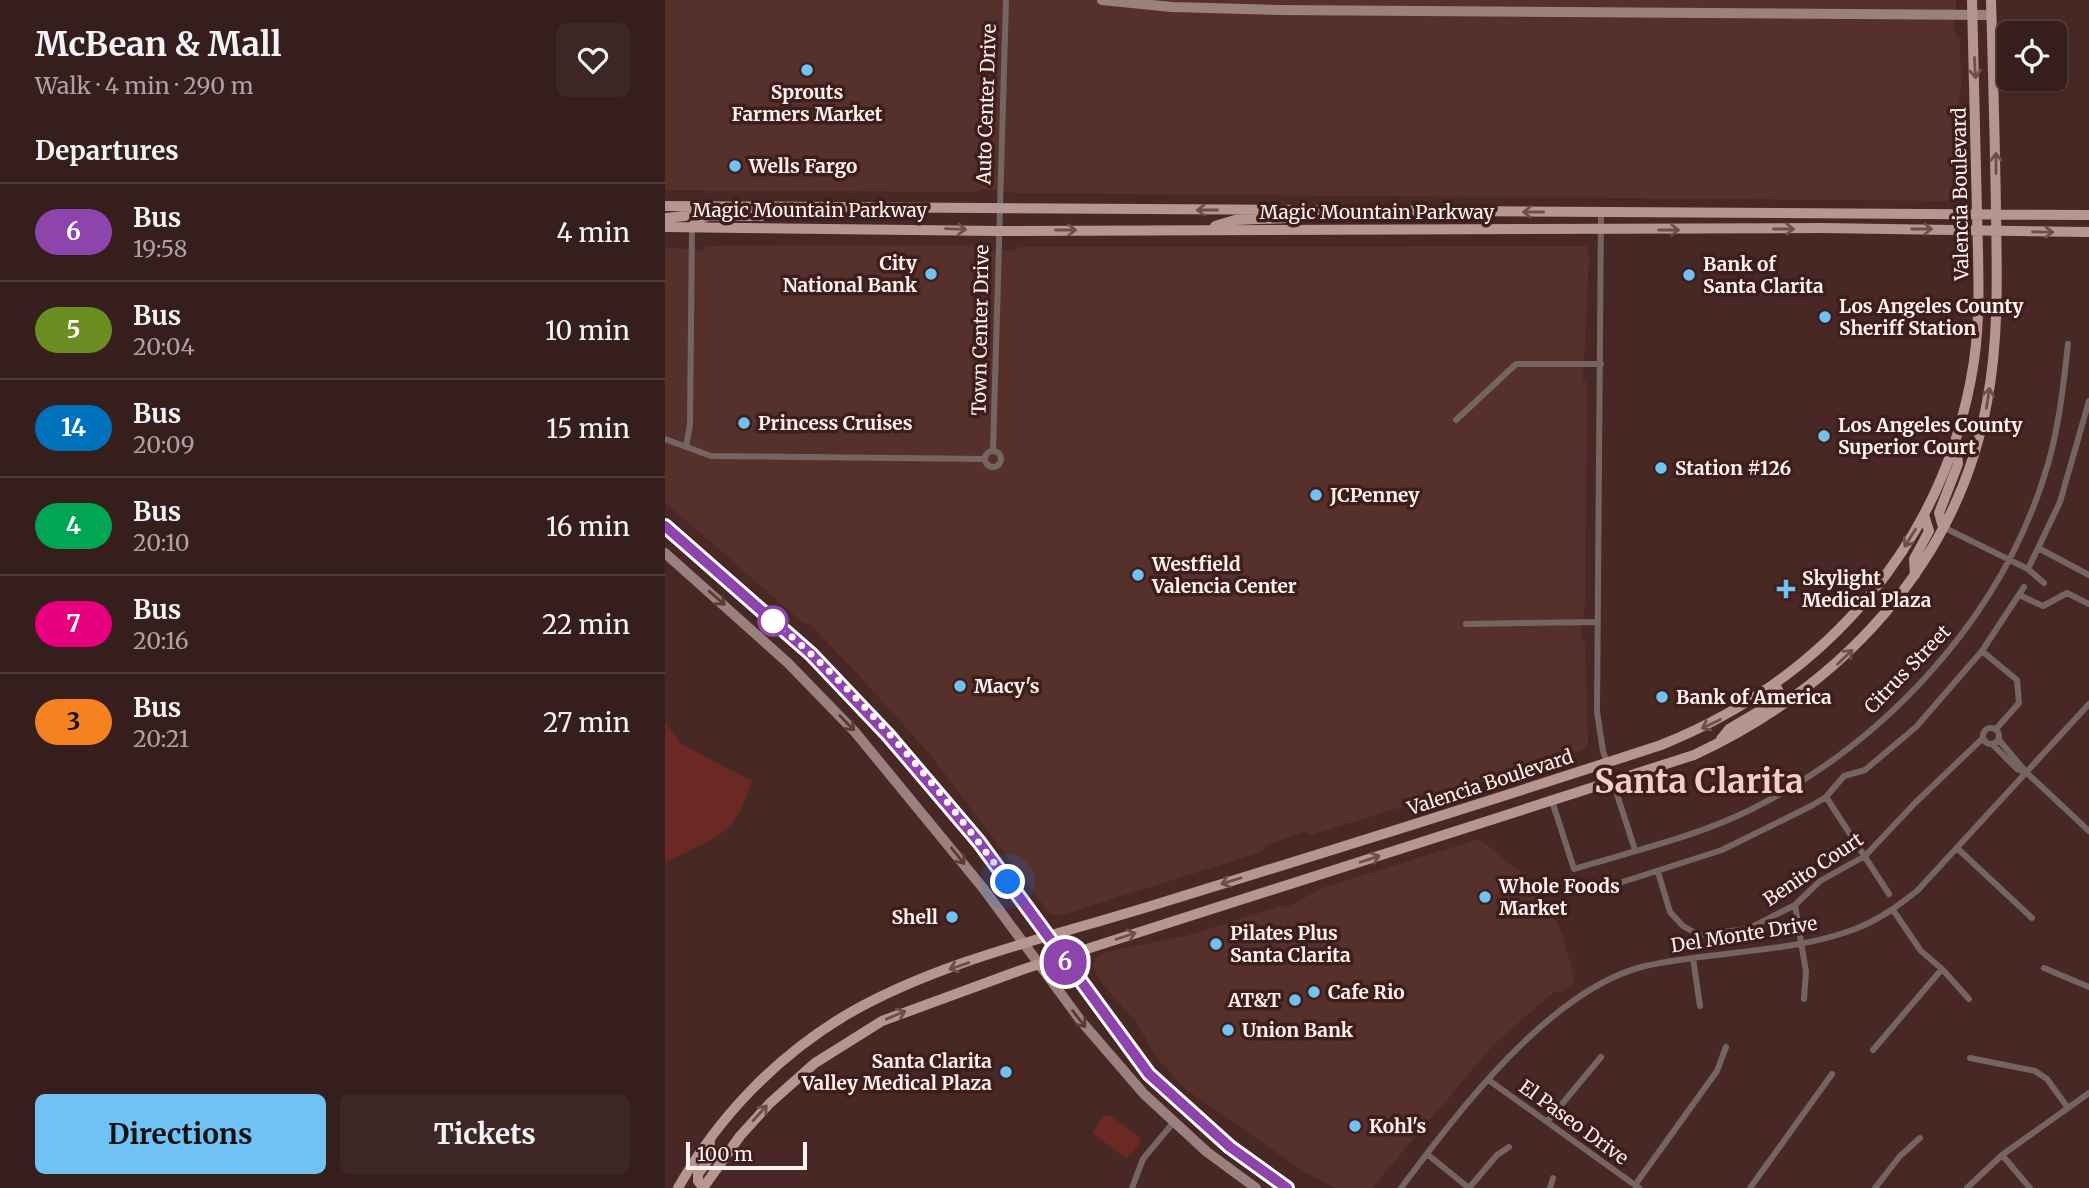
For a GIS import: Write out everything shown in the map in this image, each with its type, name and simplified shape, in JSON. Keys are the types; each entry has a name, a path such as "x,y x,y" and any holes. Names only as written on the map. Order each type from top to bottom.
{"main road":[{"path":"1102,0 1172,7 1278,10 1991,15"},
{"name":"Valencia Boulevard","path":"678,1188 710,1139 763,1079 816,1035 847,1015 910,984 1048,937 1607,763 1695,732 1775,685 1828,642 1873,593 1924,515 1955,441 1974,359 1978,302 1972,0"},
{"name":"Valencia Boulevard","path":"703,1187 740,1136 770,1103 825,1056 882,1021 1038,964 1613,782 1717,744 1765,718 1821,678 1871,630 1915,575 1943,527 1974,453 1987,402 1999,302 1991,0"},
{"name":"Magic Mountain Parkway","path":"665,206 2089,215"},
{"path":"665,218 685,216 692,206"},
{"path":"692,227 696,221 709,216 761,216 777,208"},
{"path":"1202,229 1234,220 1288,218 1293,210"},
{"name":"Magic Mountain Parkway","path":"665,227 998,231 1977,229 2089,232"},
{"path":"1943,527 1939,513 1958,464 1955,441"},
{"path":"1915,575 1915,559 1929,531 1924,515"},
{"path":"665,526 811,654 888,735 979,842 1061,957 1156,1081 1230,1147 1287,1188"},
{"path":"665,553 788,663 855,732 983,888 1109,1055 1173,1123 1256,1188"},
{"path":"1717,744 1729,729 1778,700 1779,692 1775,685"},
{"path":"703,1187 698,1181 698,1174 709,1159 710,1139"}],"street":[{"name":"Auto Center Drive","path":"998,210 1006,0"},
{"name":"Town Center Drive","path":"993,451 998,210"},
{"path":"1601,212 1597,712 1607,763 1635,850"},
{"path":"687,447 690,425 692,227"},
{"name":"Citrus Street","path":"1552,801 1574,869 1682,837 1749,810 1777,796 1861,738 1912,691 1964,634 2009,559 2044,480 2062,402 2068,344"},
{"path":"1456,421 1516,364 1601,364"},
{"path":"2028,569 2040,549 2060,502 2089,401"},
{"path":"665,439 711,456 985,459"},
{"path":"993,451 1001,456 999,465 989,467 985,459 987,453 993,451"},
{"path":"1943,527 2028,569 2044,583"},
{"path":"2040,549 2089,575"},
{"path":"1613,885 1722,850 1826,797 1844,776 1864,770 1916,727 1982,651 2024,587"},
{"path":"2019,595 2043,606 2067,593 2089,604"},
{"path":"1466,624 1598,622"},
{"path":"1982,651 2017,680 2019,703 1996,729 1996,742"},
{"name":"Del Monte Drive","path":"1401,1188 1426,1154 1527,1039 1580,996 1636,969 1854,930 1893,910 1918,890 2089,704"},
{"name":"Benito Court","path":"1658,872 1670,912 1683,926 1699,935 1748,929 1795,905 1820,881 1865,856 1924,794 1983,738 1986,730 1996,729"},
{"path":"1983,738 1996,742 2089,831"},
{"path":"1826,797 1889,894"},
{"path":"1957,848 2032,918"},
{"path":"1795,905 1806,972 1804,999"},
{"path":"1893,910 1921,951 1943,969 1969,999"},
{"path":"1693,958 1700,1006"},
{"path":"2044,968 2089,987"},
{"path":"1873,1050 1943,969"},
{"path":"1637,1187 1717,1071 1726,1047"},
{"path":"1547,1122 1601,1057"},
{"path":"1970,1058 2035,1071 2047,1079 2068,1108"},
{"path":"1750,1188 1832,1074"},
{"name":"El Paseo Drive","path":"1490,1081 1637,1187"},
{"path":"1968,1188 2001,1155 2089,1093"},
{"path":"1132,1188 1143,1159 1173,1123"},
{"path":"1875,1188 1900,1156 1920,1138"},
{"path":"1426,1154 1469,1188 1497,1155 1510,1147"},
{"path":"2001,1155 2030,1188"},
{"path":"1550,1188 1553,1178"}],"shaded area":[{"path":"665,0 1956,0 1954,31 1960,39 1961,89 1955,122 1958,191 1955,199 1948,201 1019,193 983,189 974,192 665,190"},
{"path":"974,245 981,251 1015,250 1020,247 1587,246 1589,257 1583,380 1587,384 1585,601 1581,636 1585,644 1588,743 1585,749 1312,835 1303,832 1265,846 1262,852 1058,916 1050,914 933,758 864,681 810,624 802,622 665,502 665,247 703,251 706,246"},
{"path":"665,722 681,744 752,781 738,814 721,834 665,863"},
{"path":"1479,839 1532,881 1562,932 1575,982 1561,992 1554,992 1495,1043 1372,1188 1335,1188 1306,1173 1184,1088 1158,1059 1135,1021 1102,983 1092,966 1097,956 1115,950 1186,936 1284,905 1288,907 1322,888"},
{"path":"1110,1115 1139,1137 1141,1142 1130,1156 1124,1157 1093,1131 1104,1116"}],"bus line":[{"name":"6","path":"665,526 811,654 888,735 979,842 1149,1074 1230,1147 1287,1188"}],"place":[{"name":"Sprouts Farmers Market","path":"807,70"},
{"name":"Wells Fargo","path":"735,166"},
{"name":"City National Bank","path":"931,274"},
{"name":"Bank of Santa Clarita","path":"1689,275"},
{"name":"Los Angeles County Sheriff Station","path":"1825,317"},
{"name":"Princess Cruises","path":"744,423"},
{"name":"Los Angeles County Superior Court","path":"1824,436"},
{"name":"Station #126","path":"1661,468"},
{"name":"JCPenney","path":"1316,495"},
{"name":"Westfield Valencia Center","path":"1138,575"},
{"name":"Skylight Medical Plaza","path":"1786,589"},
{"name":"Macy's","path":"960,686"},
{"name":"Bank of America","path":"1662,697"},
{"name":"Whole Foods Market","path":"1485,897"},
{"name":"Shell","path":"952,917"},
{"name":"Pilates Plus Santa Clarita","path":"1216,944"},
{"name":"Cafe Rio","path":"1314,992"},
{"name":"AT&T","path":"1295,1000"},
{"name":"Union Bank","path":"1228,1030"},
{"name":"Santa Clarita Valley Medical Plaza","path":"1006,1072"},
{"name":"Kohl's","path":"1355,1126"}],"district":[{"name":"Santa Clarita","path":"1699,781"}],"route":[{"path":"773,621 811,654 888,735 979,842 1008,882"}]}
